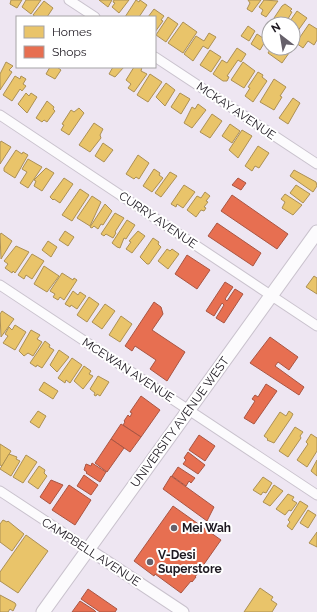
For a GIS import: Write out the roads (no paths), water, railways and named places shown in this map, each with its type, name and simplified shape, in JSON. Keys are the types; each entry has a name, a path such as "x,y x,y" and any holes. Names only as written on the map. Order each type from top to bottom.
{"main road":[{"name":"UNIVERSITY AVENUE WEST","path":"43,612 317,232"}],"street":[{"path":"69,0 93,16"},
{"name":"MCKAY AVENUE","path":"156,58 317,164"},
{"name":"CURRY AVENUE","path":"0,115 317,326"},
{"name":"MCEWAN AVENUE","path":"0,285 317,495"},
{"name":"CAMPBELL AVENUE","path":"0,491 183,612"}],"place":[{"name":"Mei Wah","path":"174,528"},
{"name":"V-Desi Superstore","path":"150,562"}]}
